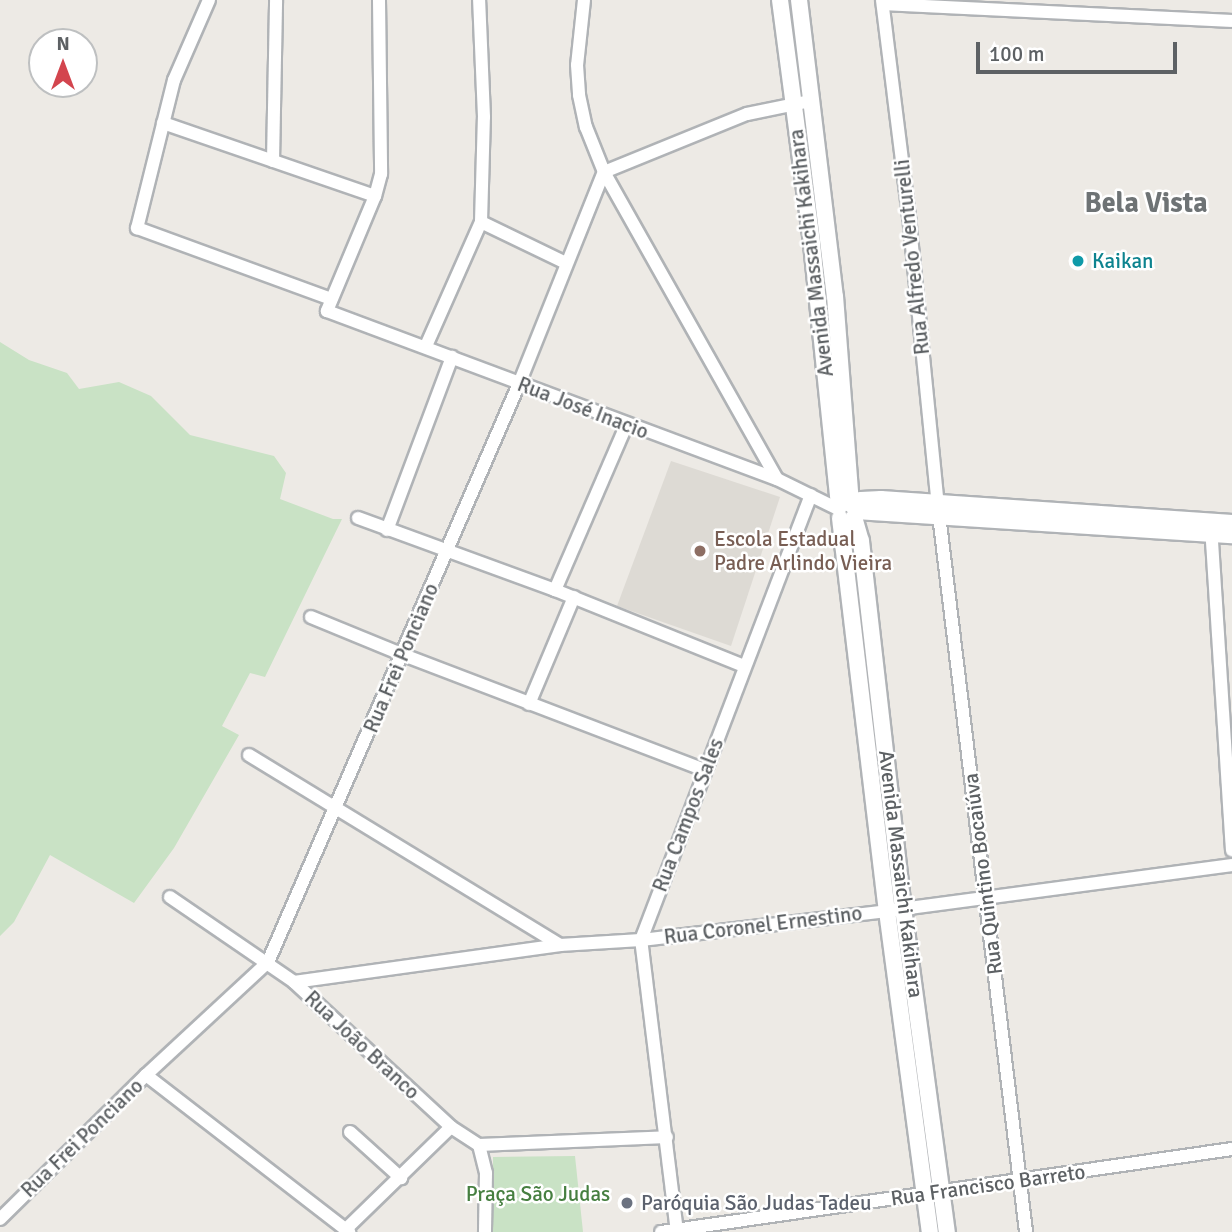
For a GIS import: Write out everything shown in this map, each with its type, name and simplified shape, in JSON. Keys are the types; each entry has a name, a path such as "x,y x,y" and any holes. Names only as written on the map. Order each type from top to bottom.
{"street":[{"path":"209,0 174,80 163,123 375,197"},
{"path":"273,161 276,0"},
{"path":"329,305 375,197 383,159 379,0"},
{"path":"426,346 481,222 484,117 480,0"},
{"path":"584,0 577,65 579,95 586,127 604,172 777,480"},
{"name":"Avenida Massaichi Kakihara","path":"780,0 847,510 887,911 934,1192 947,1232"},
{"name":"Avenida Massaichi Kakihara","path":"799,0 835,296 847,510 861,541 904,908 934,1192 930,1232"},
{"path":"882,2 1232,21"},
{"name":"Rua Alfredo Venturelli","path":"882,2 909,216 939,509"},
{"path":"604,172 747,114 793,103 810,102"},
{"name":"Rua José Inacio","path":"163,123 137,228 519,384 777,480 847,510 939,509 1211,528 1232,535"},
{"name":"Rua Frei Ponciano","path":"0,1219 146,1075 268,962 519,384 604,172"},
{"path":"481,222 566,263"},
{"path":"387,530 452,357"},
{"path":"555,590 627,424"},
{"name":"Rua Campos Sales","path":"677,1230 641,940 811,495"},
{"name":"Rua Quintino Bocaiúva","path":"939,509 1026,1232"},
{"path":"358,518 574,597 744,666"},
{"name":"Rua José Inacio","path":"1211,528 1232,523"},
{"path":"1211,528 1232,850"},
{"path":"529,704 574,597"},
{"path":"311,617 529,704 705,770"},
{"path":"249,755 337,806 560,945"},
{"name":"Rua Coronel Ernestino","path":"294,982 560,945 641,940 887,911 1232,865"},
{"name":"Rua João Branco","path":"170,897 294,982 451,1127 478,1145"},
{"path":"146,1075 347,1231 451,1127"},
{"path":"350,1132 401,1178"},
{"path":"485,1232 486,1173 478,1145 667,1137"},
{"name":"Rua Francisco Barreto","path":"661,1232 1232,1149"}],"shaded area":[{"name":"Escola Estadual Padre Arlindo Vieira","path":"671,461 780,497 731,646 617,606"}],"green space":[{"path":"0,342 29,360 67,373 79,389 119,382 151,396 190,435 274,456 286,473 280,499 333,519 342,519 265,677 250,673 222,726 239,735 174,848 134,903 50,855 14,922 0,936"},
{"name":"Praça São Judas","path":"575,1156 583,1232 493,1232 493,1157"}],"place":[{"name":"Kaikan","path":"1078,261"},
{"name":"Escola Estadual Padre Arlindo Vieira","path":"700,551"},
{"name":"Paróquia São Judas Tadeu","path":"627,1203"}],"district":[{"name":"Bela Vista","path":"1146,203"}]}
